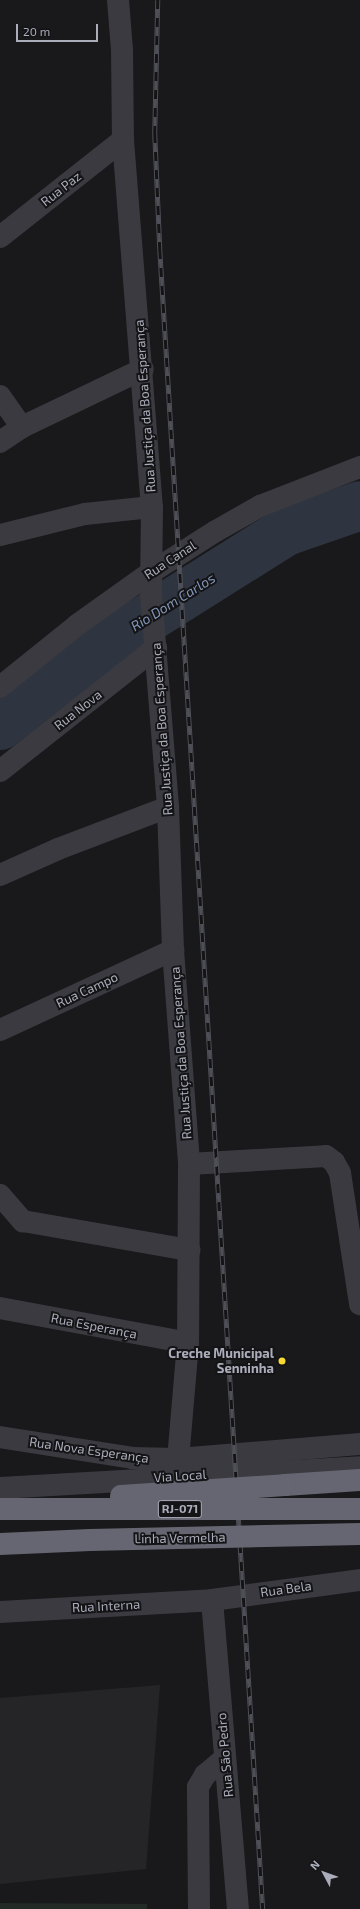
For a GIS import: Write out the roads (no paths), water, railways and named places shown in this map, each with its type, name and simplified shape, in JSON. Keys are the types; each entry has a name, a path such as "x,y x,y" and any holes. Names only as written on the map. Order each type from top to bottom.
{"highway":[{"path":"0,1504 360,1480"},
{"name":"RJ-071","path":"0,1509 360,1509"},
{"name":"Linha Vermelha","path":"0,1544 360,1534"}],"street":[{"name":"Rua Justiça da Boa Esperança","path":"118,0 122,50 123,140 143,369 152,507 150,573 168,807 173,950 189,1164 190,1250 188,1343 178,1459"},
{"name":"Rua Paz","path":"0,238 123,140"},
{"path":"0,442 22,427 143,369"},
{"path":"0,396 22,427"},
{"name":"Rua Canal","path":"0,686 77,625 150,573 260,506 360,467"},
{"path":"0,535 85,514 152,507"},
{"name":"Rua Nova","path":"0,771 155,638"},
{"path":"0,875 58,849 168,807"},
{"name":"Rua Campo","path":"0,1030 173,950"},
{"path":"189,1164 326,1156 334,1162 340,1173 360,1304"},
{"path":"0,1195 23,1221 190,1250"},
{"name":"Rua Esperança","path":"0,1308 188,1343"},
{"name":"Rua Nova Esperança","path":"0,1437 132,1458 178,1459"},
{"path":"178,1459 360,1444"},
{"name":"Via Local","path":"0,1488 360,1467"},
{"name":"Rua Bela","path":"212,1600 360,1580"},
{"name":"Rua Interna","path":"0,1612 212,1600"},
{"name":"Rua São Pedro","path":"212,1600 238,1909"},
{"path":"199,1909 198,1787 204,1775 225,1758"}],"waterway":[{"name":"Rio Dom Carlos","path":"0,725 93,652 285,531 360,505"}],"railway":[{"path":"158,0 155,134 160,250 263,1909"}],"place":[{"name":"Creche Municipal Senninha","path":"282,1361"}]}
